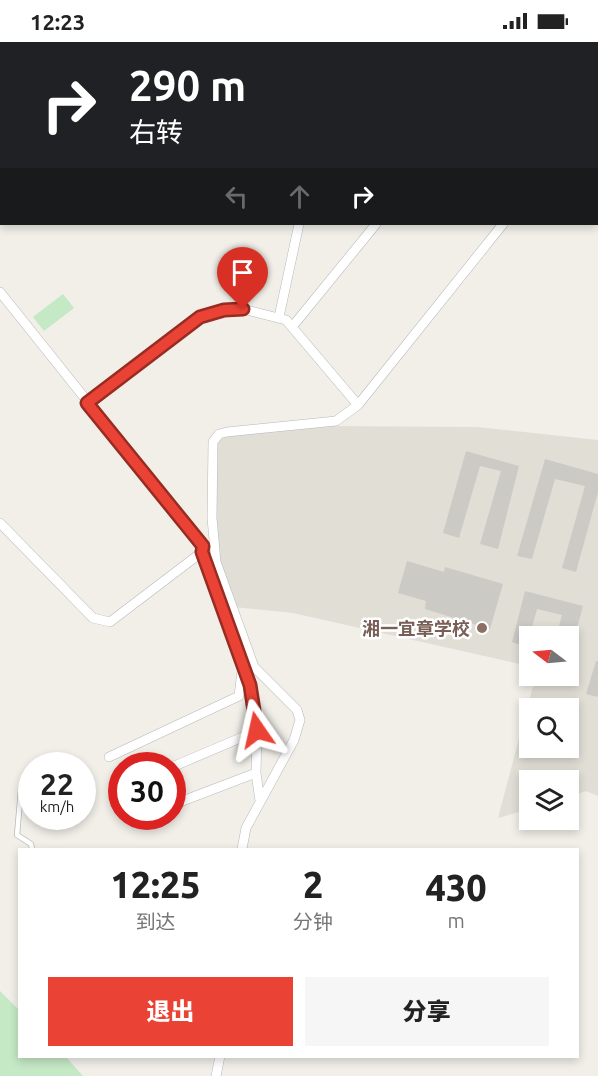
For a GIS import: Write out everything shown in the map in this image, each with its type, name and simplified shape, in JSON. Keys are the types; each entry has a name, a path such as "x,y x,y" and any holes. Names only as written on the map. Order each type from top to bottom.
{"street":[{"path":"279,317 299,225"},
{"path":"292,327 375,225"},
{"path":"242,848 246,828 294,740 300,720 297,710 254,667 216,562 212,518 213,442 219,434 227,432 336,420 358,405 502,225"},
{"path":"0,292 203,546 202,552 250,685 257,730 256,772 260,801"},
{"path":"87,403 200,317 224,310 243,309 279,317 292,327 358,405"},
{"path":"0,523 93,618 110,622 202,552"},
{"path":"120,752 238,696 242,681 242,665"},
{"path":"186,761 257,730"},
{"path":"186,800 256,772"},
{"path":"216,1076 220,1058"}],"lane":[{"path":"18,824 17,835 31,844 32,848"}],"shaded area":[{"name":"湘一宜章学校","path":"326,426 477,427 598,440 598,796 586,791 579,793 579,770 519,770 519,812 498,818 519,739 519,758 579,758 579,698 530,698 533,686 579,686 579,626 519,626 519,664 293,613 234,607 219,565 215,525 217,443 226,435"}],"green space":[{"path":"63,294 74,308 44,331 33,317"},
{"path":"0,991 18,1009 18,1058 67,1058 83,1076 0,1076"}],"building":[{"path":"466,451 519,466 498,549 480,544 501,471 480,466 459,538 443,533"},
{"path":"545,459 598,474 598,492 576,572 562,568 585,486 555,479 532,559 517,556"},
{"path":"407,561 444,572 445,567 503,584 490,629 425,609 426,601 398,593"},
{"path":"525,591 583,606 578,626 559,626 562,615 537,609 532,626 519,626 519,644 512,642"},
{"path":"596,661 598,661 598,697 586,694"}],"place":[{"name":"湘一宜章学校","path":"482,628"}],"route":[{"path":"243,309 224,310 200,317 87,403 203,546 202,552 250,685 250,699 257,730"}]}
